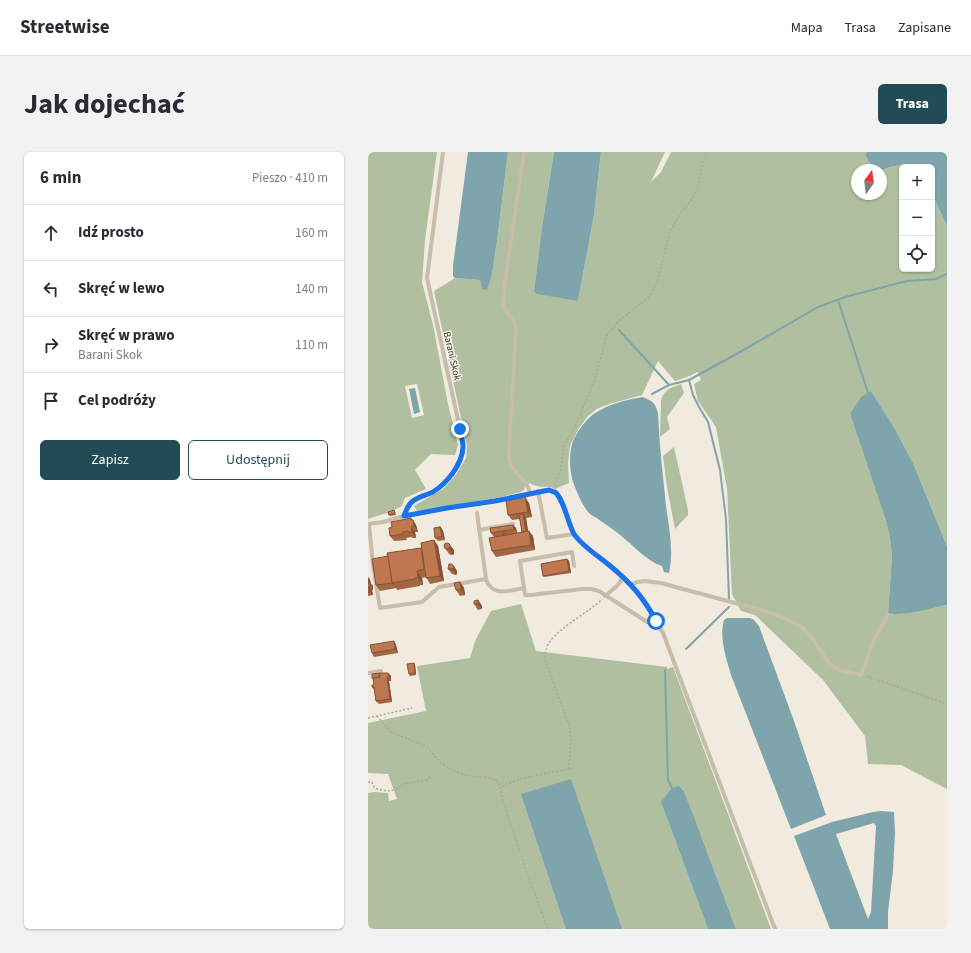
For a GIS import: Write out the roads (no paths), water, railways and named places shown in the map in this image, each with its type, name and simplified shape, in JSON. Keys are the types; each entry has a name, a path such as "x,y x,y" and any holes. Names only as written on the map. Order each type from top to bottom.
{"lane":[{"name":"Barani Skok","path":"404,516 413,501 433,492 447,480 457,466 463,450 458,420 426,278 443,152"},
{"path":"524,152 504,289 504,307 515,323 516,333 509,462 513,470 527,484 530,493"},
{"path":"486,579 439,587 422,602 380,608 368,524 447,508 495,501 538,491 549,490 556,493 574,534 582,543 614,569 637,592 663,633 775,929"},
{"path":"538,491 546,538 574,534"},
{"path":"477,513 486,579 489,586 495,590 503,591 524,588"},
{"path":"479,530 513,524"},
{"path":"574,566 572,552 520,561 525,594 531,595 575,589 592,589 647,622 656,621"},
{"path":"604,596 617,586 623,578"},
{"path":"631,586 637,582 645,581 661,583 779,616 802,627 809,634 830,664 839,670 861,675 875,638 888,615"},
{"path":"368,673 381,671"}],"water":[{"path":"468,152 508,152 492,275 487,290 482,289 480,280 455,278 453,276 453,266"},
{"path":"554,152 601,152 594,215 578,301 537,294 534,291"},
{"path":"867,152 947,152 947,226 935,200 935,164 899,164 899,165 887,168 887,164 871,164 865,155"},
{"path":"415,388 420,412 414,414 409,389"},
{"path":"871,391 895,429 913,463 947,546 947,605 917,612 901,614 888,613 892,556 890,538 886,521 850,414 861,397"},
{"path":"643,397 653,403 658,413 661,460 670,540 671,556 669,573 664,572 662,566 647,558 619,534 590,514 578,494 573,482 571,470 570,457 572,444 584,423 597,412 613,404"},
{"path":"727,618 750,618 759,626 794,721 826,815 791,829 731,675 725,654 722,634 724,620"},
{"path":"571,779 622,929 566,929 521,794"},
{"path":"679,786 684,792 736,929 708,929 661,802 672,788"},
{"path":"873,812 894,812 895,833 893,871 888,912 888,929 830,929 794,836 832,822","holes":["874,823 876,826 871,912 868,919 836,834"]}],"waterway":[{"path":"652,394 669,385 689,380 818,307 845,297 907,281 936,279 947,274"},
{"path":"838,300 868,393"},
{"path":"619,330 669,385"},
{"path":"689,380 693,395 708,422 720,470 726,519 729,599"},
{"path":"686,649 729,607"},
{"path":"665,670 668,780 672,788"}]}
